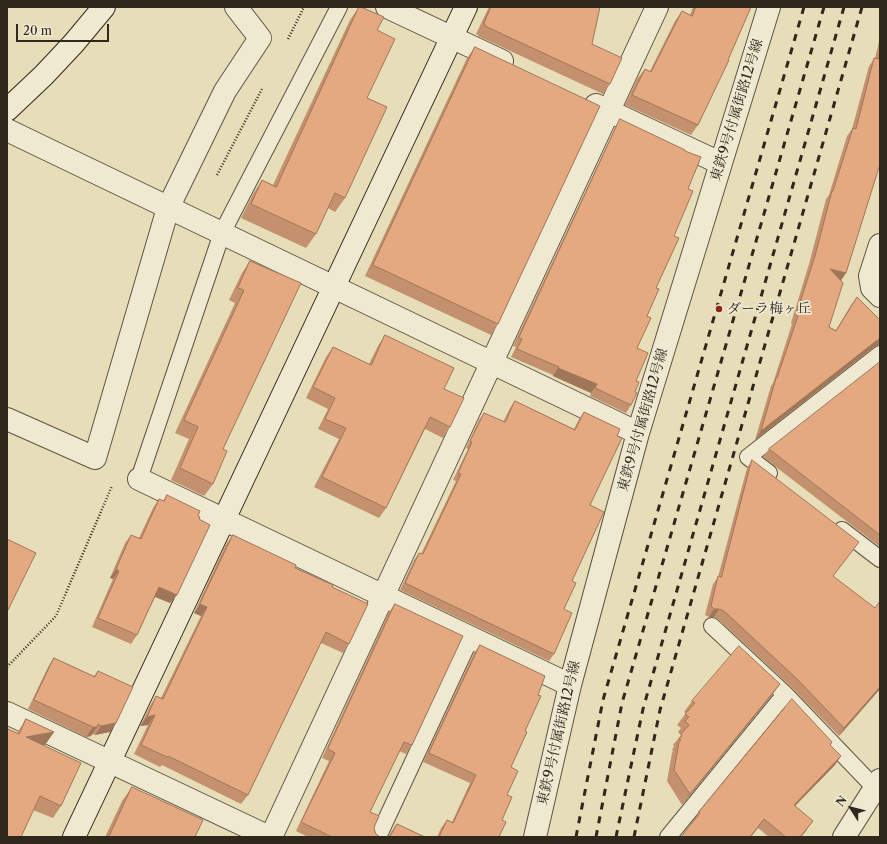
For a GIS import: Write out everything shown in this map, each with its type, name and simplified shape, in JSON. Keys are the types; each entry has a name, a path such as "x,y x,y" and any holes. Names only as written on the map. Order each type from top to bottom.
{"street":[{"path":"7,110 44,75 74,43 104,7"},
{"path":"7,419 95,458 168,208 226,91 260,38 236,7"},
{"path":"387,7 516,68"},
{"path":"74,837 466,7"},
{"path":"7,713 270,837 384,596 657,7"},
{"name":"東鉄9号付属街路12号線","path":"535,837 570,684 638,433 769,7"},
{"path":"580,98 720,163"},
{"path":"7,130 638,433"},
{"path":"880,245 870,276 872,288 880,296"},
{"path":"139,480 570,684"},
{"path":"844,837 878,784"}],"lane":[{"path":"139,480 222,233 339,7"},
{"path":"780,481 748,457 880,354"},
{"path":"830,520 880,559"},
{"path":"712,626 878,784"},
{"path":"378,837 471,637"},
{"path":"668,837 785,694"}],"building":[{"path":"359,7 384,17 377,30 395,39 367,98 387,107 345,198 335,193 316,234 251,204 262,180 276,187"},
{"path":"491,7 600,7 592,44 622,58 610,84 485,26 484,24"},
{"path":"696,7 751,7 729,60 698,125 632,95 645,69 651,72 682,11 692,16"},
{"path":"475,47 600,106 498,324 373,265"},
{"path":"880,52 880,164 846,273 830,269 843,283 829,327 836,331 857,297 880,320 880,338 761,431 776,378 798,316 796,315 815,256 832,191 853,128 856,129 874,58 878,59"},
{"path":"620,119 685,151 701,157 688,189 693,191 674,236 679,238 656,288 659,289 647,316 651,318 637,348 648,353 636,381 639,382 635,392 637,393 631,405 595,388 597,384 517,349 522,339 519,338"},
{"path":"250,261 301,283 223,449 227,451 213,484 180,468 198,427 184,420 244,290 238,288"},
{"path":"385,335 454,368 444,389 464,398 450,427 430,417 386,508 322,477 346,428 325,419 335,398 313,387 333,347 371,365"},
{"path":"880,362 880,535 769,449"},
{"path":"515,401 575,430 584,412 620,429 617,436 622,438 590,505 604,512 572,581 576,583 564,609 572,613 554,654 405,583 419,553 423,554 461,474 458,473 472,442 470,441 484,413 505,422"},
{"path":"752,460 859,542 833,576 875,608 880,601 880,687 844,728 797,679 724,611 714,609 711,606 718,576 721,577"},
{"path":"167,495 200,511 198,516 200,517 199,519 210,525 177,595 159,587 137,635 98,618 119,571 116,569 131,535 141,539 159,499 164,501"},
{"path":"233,535 296,565 295,568 333,585 332,587 368,604 349,644 326,632 248,795 168,756 167,757 141,745 155,715 147,717 156,696 163,699 207,607 200,604"},
{"path":"7,539 36,553 7,612"},
{"path":"395,604 463,636 412,745 404,742 370,812 379,816 374,829 376,834 380,837 332,837 301,822 335,753 328,749"},
{"path":"480,645 545,676 538,695 541,696 511,767 518,771 507,795 512,797 502,820 506,822 499,837 439,837 447,820 453,823 476,775 429,753"},
{"path":"739,646 780,684 690,794 674,770 679,742 681,740 679,739 682,736 681,734 689,725 685,721 689,717 685,714 695,703 692,701"},
{"path":"54,658 95,677 98,671 133,687 116,723 101,726 98,724 97,727 93,727 34,700"},
{"path":"792,699 832,742 830,745 841,756 794,805 813,821 800,837 786,837 764,819 750,837 681,837 700,813 699,812"},
{"path":"26,719 54,732 26,737 81,763 61,806 40,796 21,837 7,837 7,730 8,729 19,734"},
{"path":"132,787 203,820 195,837 109,837"},
{"path":"397,824 425,837 387,837 390,836"}],"railway":[{"path":"576,837 603,700 804,7"},
{"path":"596,837 622,703 824,7"},
{"path":"616,837 643,709 844,7"},
{"path":"634,837 660,710 862,7"}],"place":[{"name":"ダーラ梅ヶ丘","path":"719,309"}]}
